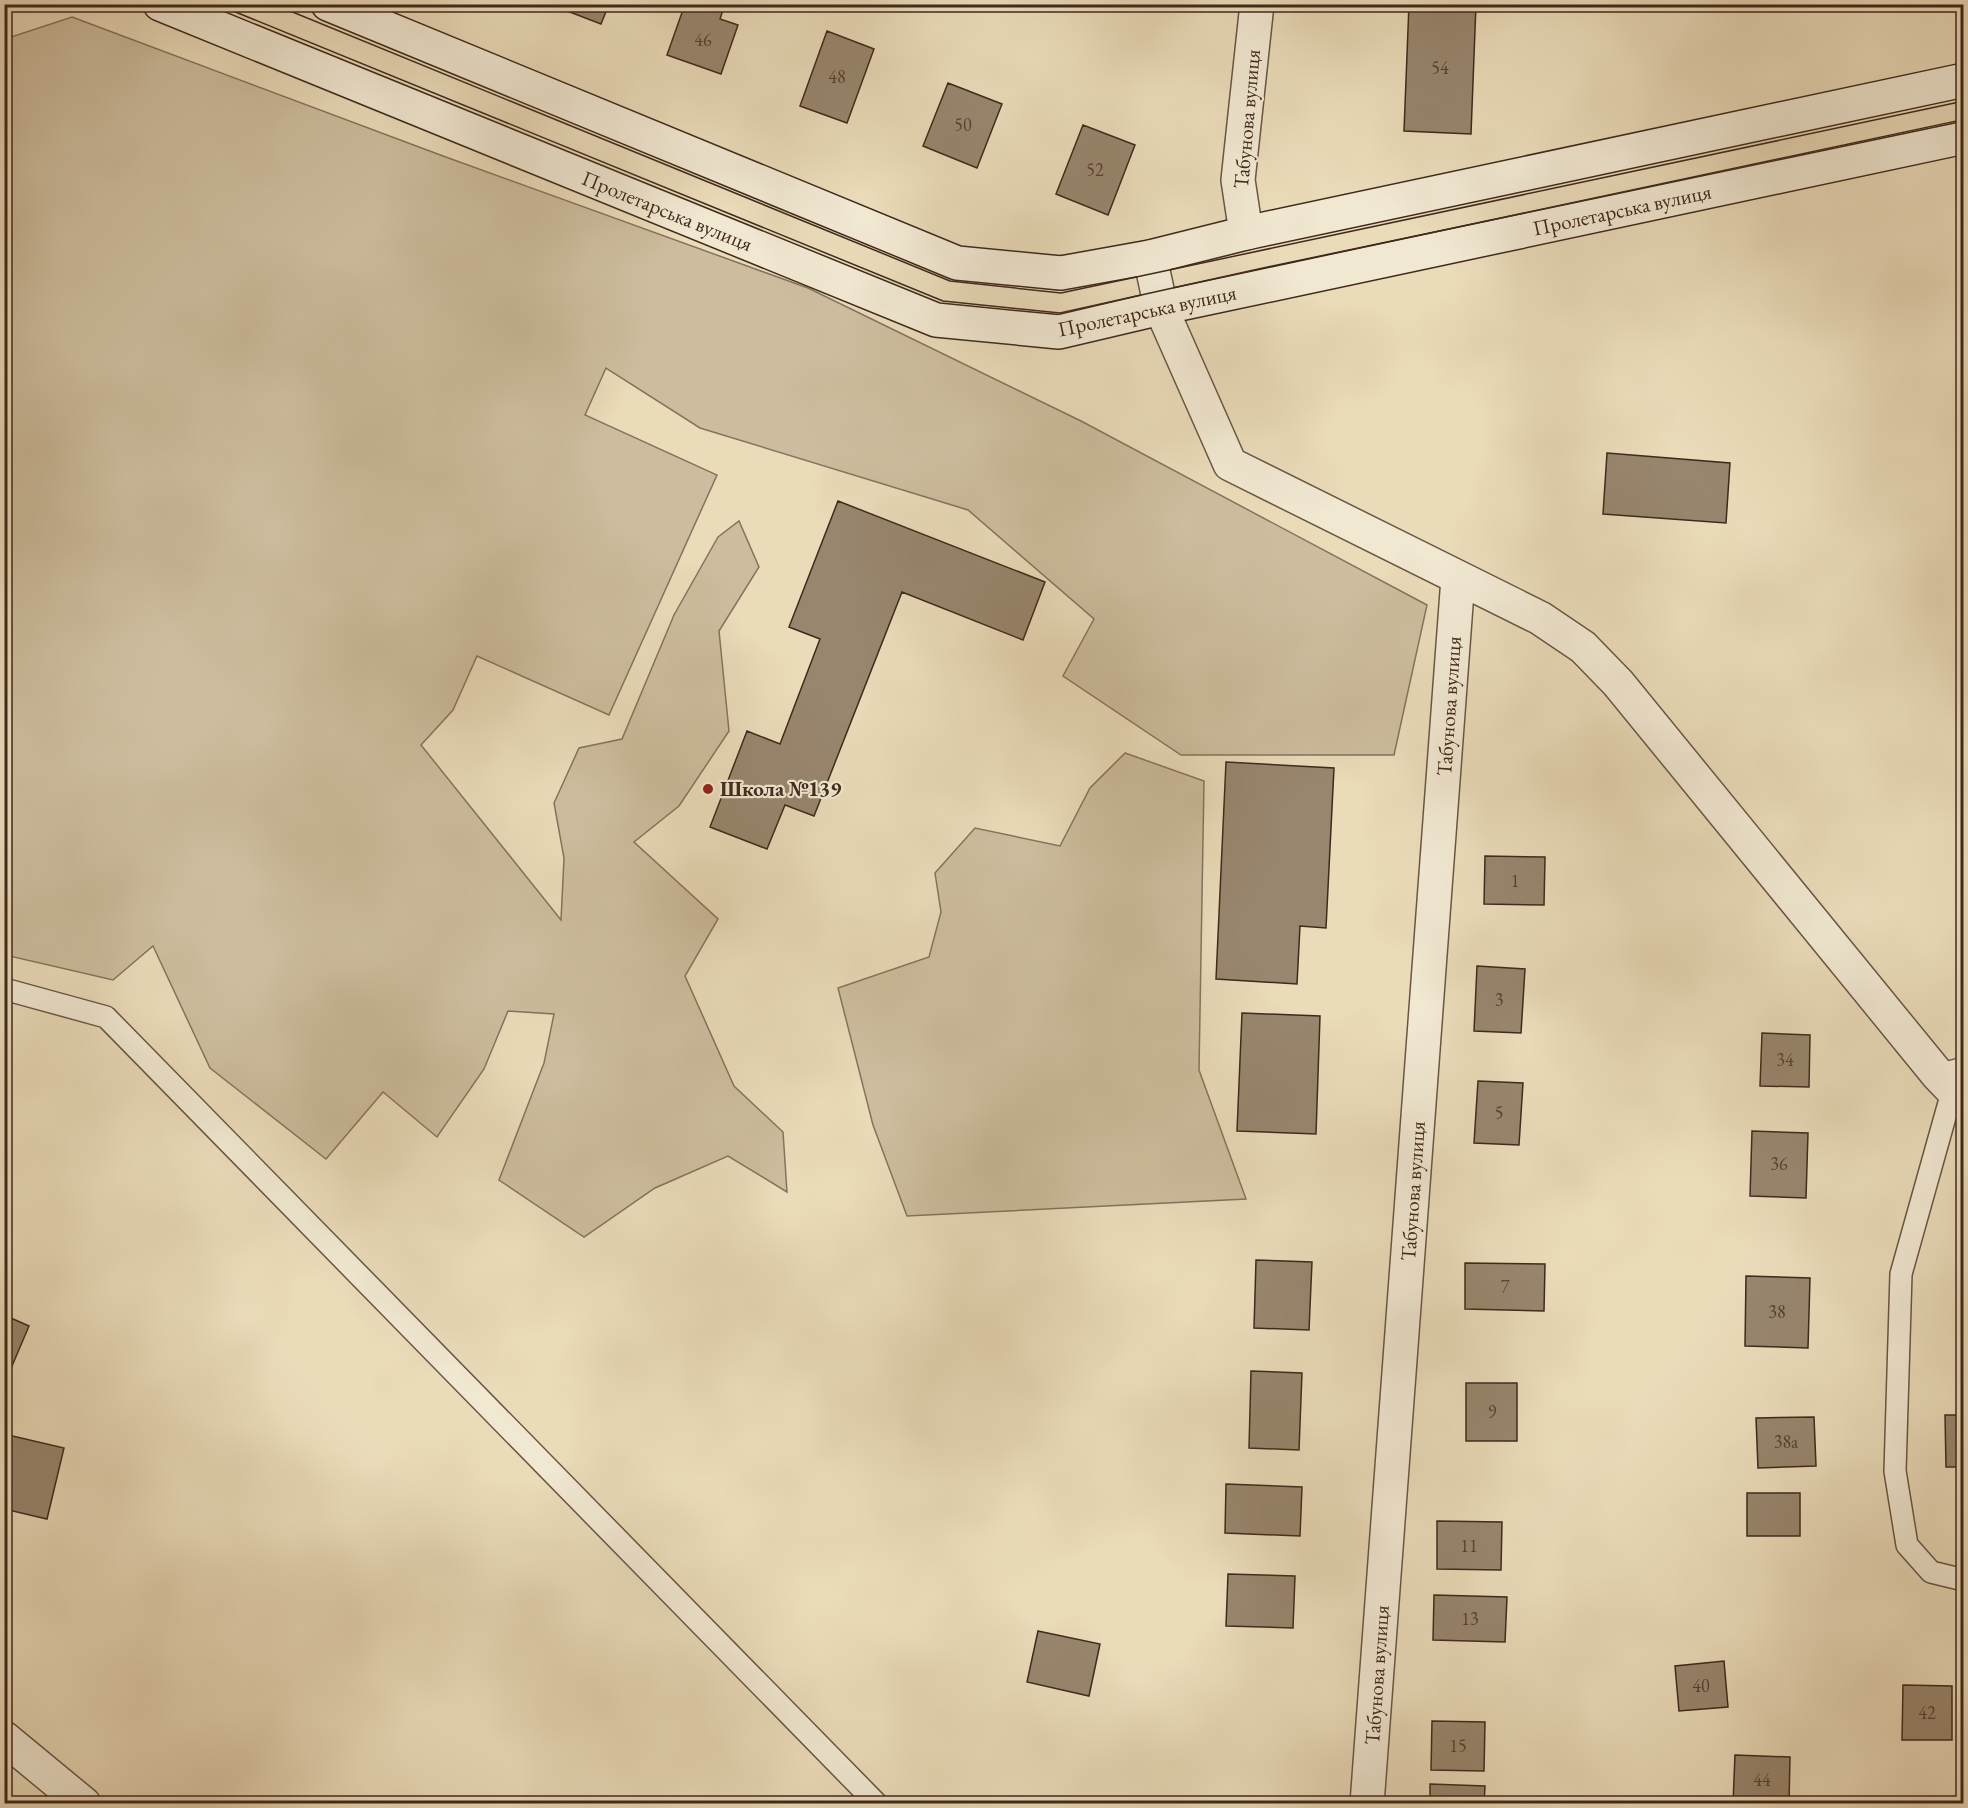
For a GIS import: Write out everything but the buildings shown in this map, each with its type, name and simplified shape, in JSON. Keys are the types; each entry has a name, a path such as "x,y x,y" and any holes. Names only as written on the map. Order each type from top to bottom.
{"main road":[{"name":"Пролетарська вулиця","path":"160,4 936,320 1059,332 1161,308 1964,137"},
{"path":"328,4 957,262 1061,273 1150,257 1246,233 1964,80"},
{"name":"Табунова вулиця","path":"1246,233 1238,180 1257,4"},
{"path":"1150,257 1161,308 1230,464 1540,618 1583,646 1618,683 1954,1084"},
{"name":"Табунова вулиця","path":"1367,1803 1458,578"},
{"path":"4,1738 84,1803"}],"lane":[{"path":"4,989 106,1017 877,1803"},
{"path":"1954,1084 1901,1274 1894,1471 1907,1545 1931,1572 1964,1580"}],"shaded area":[{"path":"72,17 443,156 808,288 1081,421 1427,605 1394,755 1181,755 1063,676 1094,619 968,510 700,428 606,368 585,415 717,475 609,715 477,656 453,710 421,745 561,920 564,858 554,803 579,748 622,739 674,615 718,537 739,521 759,567 719,631 729,731 679,806 634,842 718,919 685,976 734,1086 783,1132 787,1192 728,1156 655,1188 584,1237 499,1180 544,1063 554,1014 508,1011 484,1069 437,1137 383,1092 326,1159 210,1068 153,946 113,980 5,955 5,39"},
{"path":"1125,753 1204,781 1199,1070 1246,1199 907,1216 873,1125 838,988 929,957 941,912 935,873 975,828 1060,846 1090,788"}],"tram line":[{"path":"216,4 943,301 1060,313 1263,268 1964,121"},
{"path":"273,4 950,281 1061,293 1964,101"}],"place":[{"name":"Школа №139","path":"708,789"}]}
